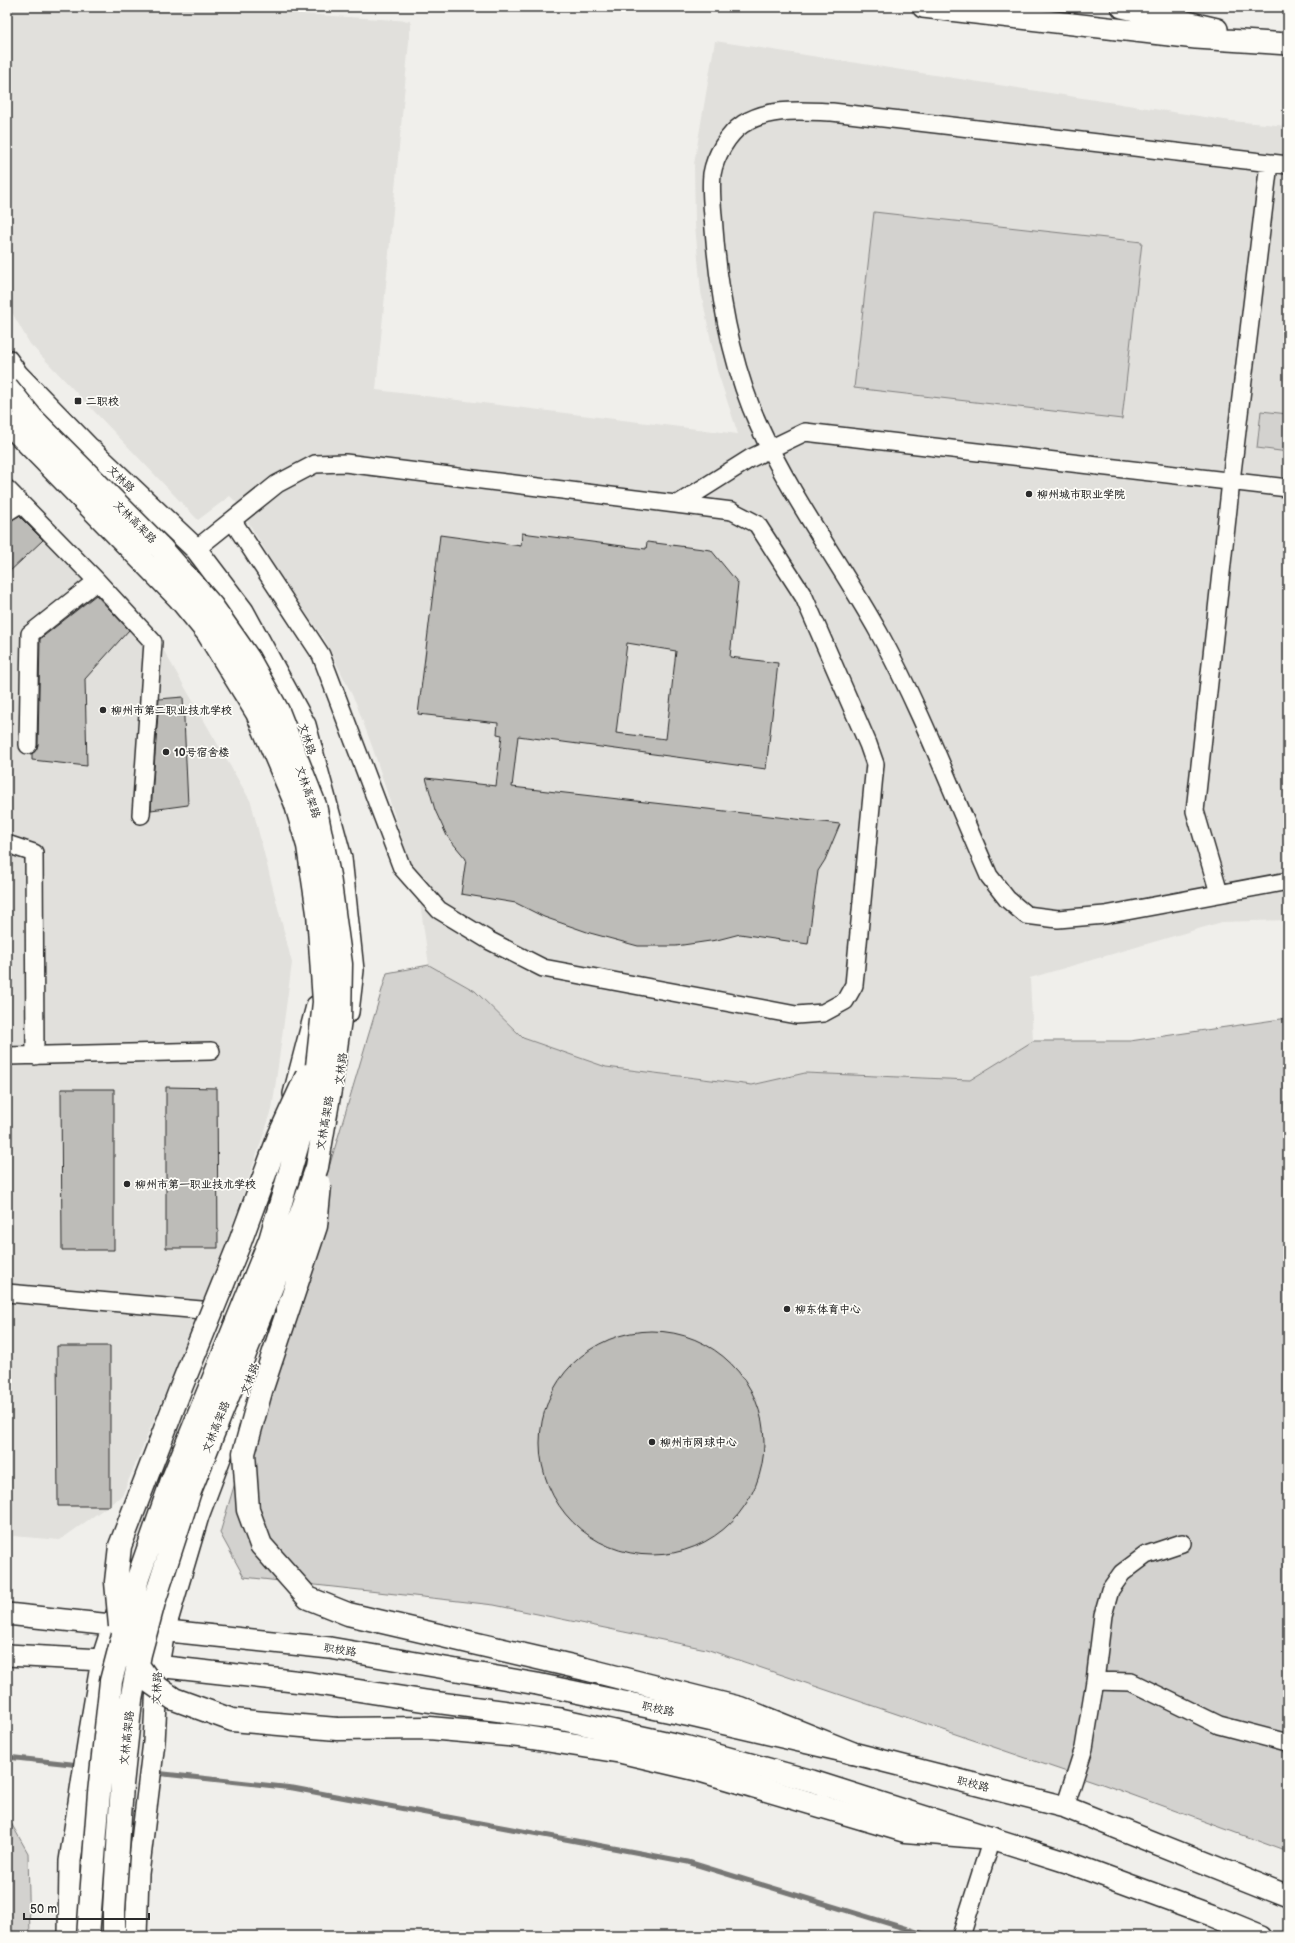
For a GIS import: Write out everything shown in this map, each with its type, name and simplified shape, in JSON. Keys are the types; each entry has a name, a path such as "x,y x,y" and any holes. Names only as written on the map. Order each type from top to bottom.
{"highway":[{"name":"文林高架路","path":"7,387 32,418 162,549 212,606 249,659 278,711 315,805 329,876 341,964 340,1019 317,1167 299,1219 190,1491 154,1602 140,1654 131,1700 122,1785 114,1910 114,1936"},
{"name":"文林高架路","path":"7,422 179,598 207,632 257,713 295,802 308,846 318,913 324,1002 315,1085 270,1240 171,1483 138,1578 111,1681 99,1793 88,1936"},
{"path":"318,1050 279,1136 240,1242 182,1385 120,1546 116,1582 120,1627 129,1651 150,1682 174,1699 232,1720 337,1729 428,1728 519,1736 622,1752 695,1769 906,1831 992,1838"},
{"path":"331,1084 316,1226 261,1391 244,1453 248,1510 261,1545 308,1598 348,1614 585,1669 740,1708 852,1753"}],"main road":[{"path":"923,7 1196,38 1281,43"},
{"path":"1122,7 1281,43"},
{"name":"文林路","path":"7,360 17,374 89,448 196,549 243,611 304,725 341,858 353,970 337,1095 319,1197 198,1516 164,1631 158,1665 154,1742 138,1874 136,1936"},
{"path":"7,426 184,609 267,748 309,882 318,1001 259,1224 224,1312 138,1548 102,1660 70,1861 68,1936"},
{"name":"职校路","path":"7,1614 330,1648 537,1684 691,1716 852,1753 1065,1807 1288,1896"},
{"path":"7,1655 102,1660 311,1682 426,1701 560,1719 688,1748 812,1781 1067,1862 1211,1915 1262,1936"}],"street":[{"path":"1288,165 832,112 789,110 767,114 742,124 723,144 712,173 717,267 732,350 759,425 801,505 878,632 916,707 989,876 1006,899 1026,914 1058,919 1105,915 1288,881"},
{"path":"1219,893 1195,811 1231,481 1269,162"},
{"path":"678,504 770,447 805,432 1288,488"},
{"path":"196,549 232,520 277,484 315,464 345,463 732,511 757,524 804,597 868,744 875,764 854,985 845,1001 823,1013 796,1015 544,968 490,941 439,910 402,868 321,655 232,520"},
{"path":"7,489 14,507 97,581 153,642 141,815"},
{"path":"28,745 30,634 97,581"},
{"path":"7,844 34,853 35,1056"},
{"path":"7,1056 211,1051"},
{"path":"7,1293 224,1312"},
{"path":"1065,1807 1084,1748 1095,1682 1103,1615 1110,1590 1122,1573 1146,1555 1182,1543"},
{"path":"1095,1682 1131,1682 1219,1725 1288,1743"},
{"path":"961,1936 975,1896 992,1838"}],"shaded area":[{"path":"7,7 194,7 411,21 376,390 738,434 717,370 701,292 695,225 694,164 715,41 1231,121 1288,126 1288,920 1222,922 1030,978 1033,1041 970,1080 805,1073 752,1085 606,1067 523,1038 475,991 429,965 420,903 407,854 373,749 356,703 326,642 283,580 236,502 230,496 198,520 30,344 7,304"},
{"path":"874,212 1142,242 1122,419 854,388"},
{"path":"1261,411 1288,414 1288,452 1257,448"},
{"name":"柳州市第一职业技术学校","path":"7,472 20,490 149,625 251,802 292,963 272,1110 221,1259 122,1496 60,1540 13,1536 13,1520 7,1519"},
{"name":"柳东体育中心","path":"429,965 475,991 523,1038 606,1067 752,1085 805,1073 970,1080 1033,1041 1130,1041 1288,1018 1288,1852 1105,1785 706,1649 494,1605 244,1577 220,1533 387,973"},
{"path":"7,1816 28,1853 30,1936 7,1936"}],"building":[{"path":"19,516 43,540 7,574 7,522"},
{"path":"522,533 646,549 647,542 711,550 738,583 730,657 778,663 766,769 518,736 512,787 840,824 825,860 818,871 808,944 740,934 717,940 676,946 638,946 590,933 544,917 516,903 461,894 466,859 447,836 435,810 426,778 496,786 502,735 497,734 498,723 418,714 440,535 521,546","holes":["627,643 676,651 666,739 616,733"]},
{"path":"96,595 129,630 85,679 87,766 32,760 32,754 38,745 40,639"},
{"name":"10号宿舍楼","path":"183,697 188,805 151,810 159,699"},
{"path":"166,1087 217,1088 218,1248 166,1248"},
{"path":"61,1089 114,1089 114,1250 62,1250"},
{"name":"柳州市网球中心","path":"652,1331 684,1336 695,1340 714,1350 731,1364 745,1381 755,1400 759,1411 764,1443 759,1475 755,1486 745,1505 731,1522 714,1536 695,1546 684,1550 652,1555 620,1550 609,1546 590,1536 573,1522 559,1505 549,1486 545,1475 540,1443 545,1411 549,1400 559,1381 573,1364 590,1350 609,1340 620,1336"},
{"path":"57,1346 110,1346 110,1506 58,1506"}],"waterway":[{"path":"7,1757 80,1765"},
{"path":"155,1773 293,1788 688,1862 930,1936"}],"place":[{"name":"二职校","path":"78,401"},
{"name":"柳州城市职业学院","path":"1029,494"},
{"name":"柳州市第二职业技术学校","path":"103,710"},
{"name":"10号宿舍楼","path":"166,752"},
{"name":"柳州市第一职业技术学校","path":"127,1184"},
{"name":"柳东体育中心","path":"787,1309"},
{"name":"柳州市网球中心","path":"652,1442"}]}
